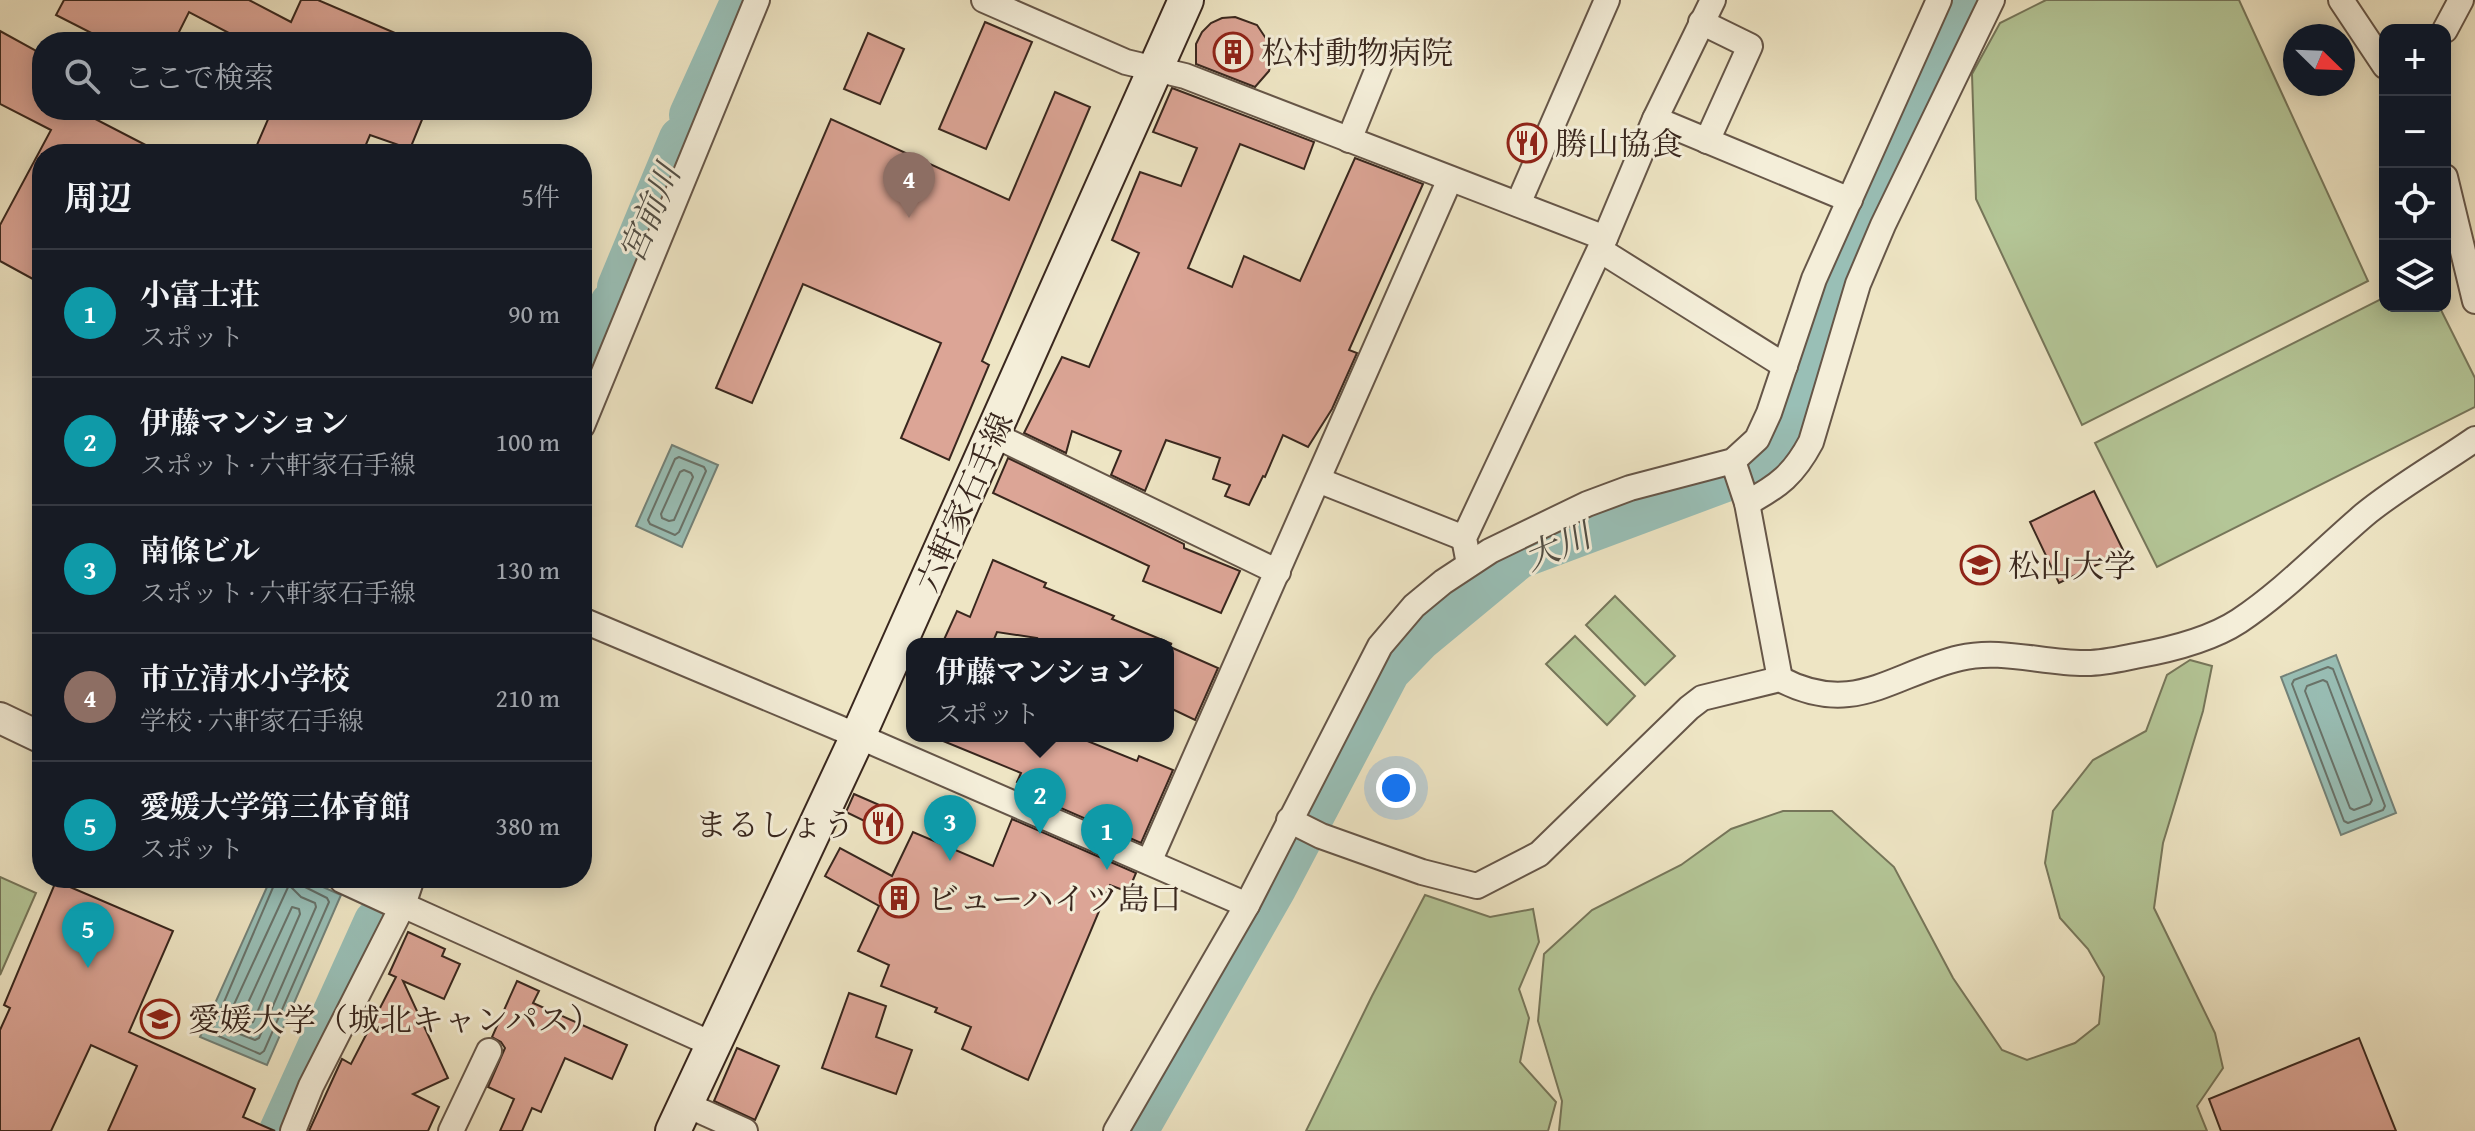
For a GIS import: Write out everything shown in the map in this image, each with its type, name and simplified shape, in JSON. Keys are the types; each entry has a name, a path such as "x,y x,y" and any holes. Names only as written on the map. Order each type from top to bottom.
{"main road":[{"name":"六軒家石手線","path":"679,1118 858,736 1186,0"}],"street":[{"path":"592,402 757,0"},
{"path":"984,0 1126,62 1185,76 1518,204 1602,244 1785,366"},
{"path":"1518,204 1607,0"},
{"path":"1469,564 1464,538 1602,244 1655,119 1713,0"},
{"path":"1116,1131 1247,905 1380,646 1414,606 1490,551 1587,504 1630,488 1734,465 1757,439 1814,279 1938,0"},
{"path":"1746,499 1778,486 1802,460 1811,442 1858,284 1883,225 1992,0"},
{"path":"2341,0 2379,57"},
{"path":"2448,24 2461,0"},
{"path":"1701,22 1750,46 1707,141"},
{"path":"1349,140 1381,61"},
{"path":"1655,119 1850,200"},
{"path":"1149,862 1450,179"},
{"path":"2451,202 2475,301"},
{"path":"994,435 1278,572"},
{"path":"1292,821 1321,836 1422,872 1477,886 1539,854 1702,698 1780,679 1802,690 1856,695 1959,658 1980,655 2088,663 2138,656 2204,638 2237,622 2278,591 2367,512 2475,439"},
{"path":"1734,465 1746,499 1780,679"},
{"path":"1318,480 1464,538"},
{"path":"592,624 1247,905"},
{"path":"0,718 32,733"},
{"path":"376,888 398,895 714,1045"},
{"path":"293,1131 398,895"},
{"path":"451,1131 489,1051"},
{"path":"679,1118 745,1131"}],"green space":[{"path":"2046,0 2239,0 2368,281 2082,425 1976,199 1972,74 2000,23"},
{"path":"2379,300 2379,312 2442,312 2475,378 2475,407 2157,567 2095,443"},
{"path":"1615,596 1675,656 1645,685 1586,625"},
{"path":"1575,636 1635,696 1607,725 1546,664"},
{"path":"2190,660 2212,666 2203,711 2163,843 2154,908 2215,1033 2223,1068 2197,1106 2207,1131 1559,1131 1562,1101 1538,1021 1544,954 1592,910 1681,865 1731,829 1783,811 1832,811 1894,867 1953,978 2002,1050 2027,1060 2075,1043 2099,1024 2104,977 2088,949 2060,918 2045,863 2053,811 2093,760 2146,731 2167,675"},
{"path":"0,877 36,893 0,975"},
{"path":"1425,895 1490,917 1533,909 1539,942 1519,989 1529,1018 1520,1062 1556,1102 1548,1131 1306,1131"}],"water":[{"path":"672,445 718,465 682,547 636,526"},
{"path":"2336,655 2396,813 2341,835 2281,677"},
{"path":"267,888 325,888 341,895 267,1065 200,1037"}],"building":[{"path":"64,0 249,0 291,22 301,0 318,0 393,32 227,32 189,12 179,32 89,32 56,15"},
{"name":"松村動物病院","path":"1235,17 1257,25 1271,46 1269,71 1255,87 1196,64 1196,44 1202,32 1222,18"},
{"path":"985,22 1032,42 986,149 939,129"},
{"path":"0,31 32,49 32,120 97,120 144,144 43,144 51,130 0,104"},
{"path":"868,33 904,49 880,104 844,89"},
{"path":"1172,88 1314,142 1304,169 1240,144 1188,268 1232,287 1244,256 1300,281 1355,158 1423,184 1349,350 1357,353 1332,409 1308,447 1283,435 1249,505 1225,496 1230,485 1213,479 1220,458 1166,440 1145,491 1111,475 1121,451 1072,431 1066,453 1024,433 1062,357 1089,367 1139,253 1112,240 1140,172 1181,186 1197,148 1153,132"},
{"path":"1055,92 1090,107 982,361 989,365 949,460 901,438 941,343 803,284 752,403 716,388 831,119 1009,200"},
{"path":"268,120 422,120 412,144 396,144 370,135 366,144 257,144"},
{"path":"32,165 32,279 0,261 0,225"},
{"path":"1008,458 1184,544 1184,548 1240,571 1221,613 1143,581 1149,566 993,493"},
{"path":"2094,491 2124,552 2059,583 2030,522"},
{"path":"993,560 1046,583 1044,587 1158,638 1037,638 997,632 994,638 945,638 957,611 970,617"},
{"path":"1174,649 1218,668 1195,720 1174,710"},
{"path":"946,742 1090,742 1137,761 1139,756 1173,770 1141,843 1024,792 1026,785 1017,782 1021,773"},
{"name":"まるしょう","path":"854,794 900,814 891,834 846,812"},
{"path":"1012,819 1136,873 1128,892 1110,885 1028,1080 962,1049 971,1027 935,1012 937,1008 881,986 889,965 858,951 879,906 825,876 840,848 892,876 913,832 993,866"},
{"path":"53,888 72,888 173,931 129,1032 255,1089 243,1117 275,1131 108,1131 137,1066 91,1045 51,1131 0,1131 0,1030 10,1008 4,1005"},
{"path":"408,932 445,949 442,956 460,964 444,999 403,981 448,1078 413,1094 439,1107 428,1131 309,1131 342,1059 351,1064 396,977 389,974"},
{"path":"517,981 539,991 533,1003 627,1045 612,1079 565,1058 541,1112 532,1108 522,1131 500,1131 514,1099 488,1087 505,1048 492,1037"},
{"path":"849,993 886,1006 876,1037 912,1050 896,1094 822,1068"},
{"path":"2359,1038 2396,1131 2221,1131 2209,1099"},
{"path":"737,1048 779,1066 755,1120 714,1101"}],"waterway":[{"name":"宮前川","path":"690,115 742,0"},
{"name":"大川","path":"1137,1131 1276,887 1389,672 1421,639 1519,558 1771,464 1789,437 1830,303 1914,114 1970,0"},
{"name":"宮前川","path":"618,287 680,138"},
{"name":"宮前川","path":"592,354 611,303"},
{"name":"宮前川","path":"280,1131 375,921"}],"place":[{"name":"松村動物病院","path":"1233,52"},
{"name":"勝山協食","path":"1527,143"},
{"name":"市立清水小学校","path":"909,218"},
{"name":"松山大学","path":"1980,565"},
{"name":"まるしょう","path":"883,824"},
{"name":"伊藤マンション","path":"1040,834"},
{"name":"南條ビル","path":"950,861"},
{"name":"小富士荘","path":"1107,870"},
{"name":"ビューハイツ島口","path":"899,898"},
{"name":"愛媛大学第三体育館","path":"88,968"},
{"name":"愛媛大学（城北キャンパス）","path":"160,1019"}]}
